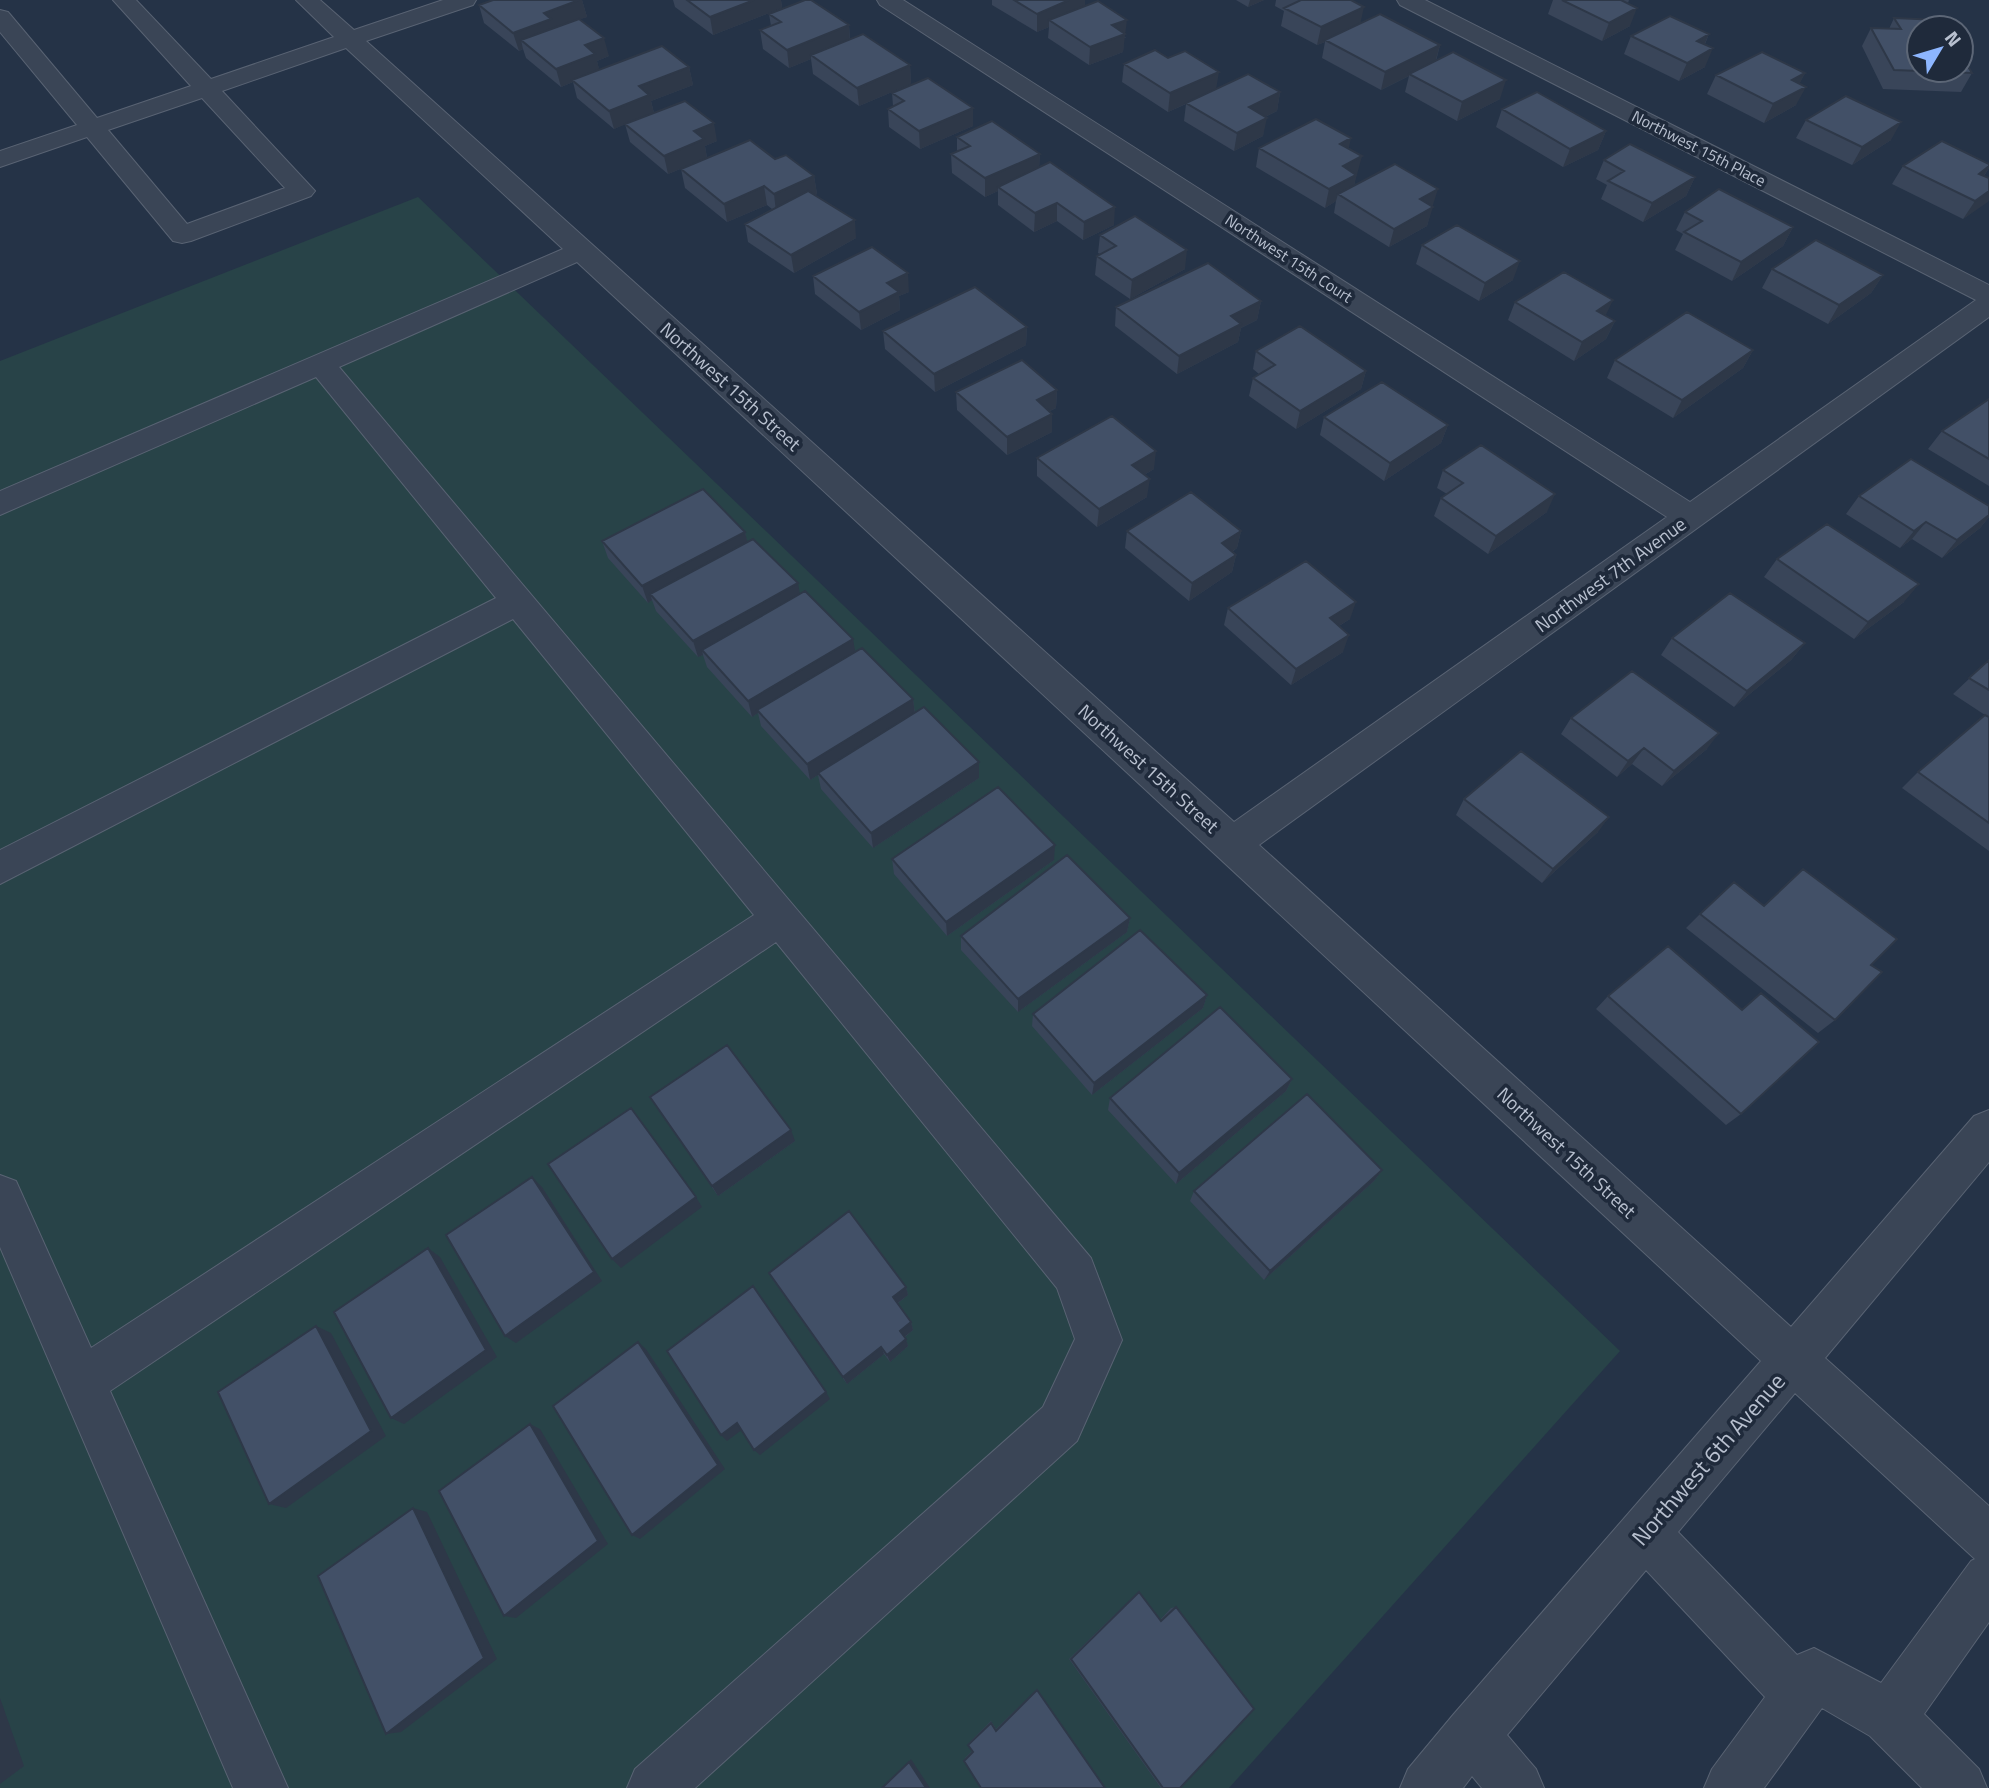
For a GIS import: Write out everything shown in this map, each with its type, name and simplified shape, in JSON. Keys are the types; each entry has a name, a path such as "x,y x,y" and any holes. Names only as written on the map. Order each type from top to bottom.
{"street":[{"path":"0,18 182,235 302,191 124,0"},
{"name":"Northwest 15th Street","path":"307,0 1232,844 1989,1540"},
{"path":"0,159 465,0"},
{"name":"Northwest 15th Court","path":"888,0 1690,517"},
{"name":"Northwest 15th Place","path":"1408,0 1989,296"},
{"path":"0,503 582,250"},
{"name":"Northwest 7th Avenue","path":"1232,844 1989,304"},
{"path":"321,364 1075,1274 1099,1340 1060,1424 654,1788"},
{"path":"0,868 518,601"},
{"path":"82,1382 781,918"},
{"name":"Northwest 6th Avenue","path":"1427,1788 1989,1130"},
{"path":"0,1196 261,1788"},
{"path":"1645,1533 1799,1695"},
{"path":"1889,1717 1989,1579"},
{"path":"1731,1788 1814,1674 1889,1717 1960,1788"},
{"path":"1472,1734 1517,1788"}],"green space":[{"path":"418,197 1620,1351 1229,1788 0,1788 0,361"}],"building":[{"path":"493,0 579,0 544,13 551,19 513,33 479,5"},
{"path":"687,0 754,0 710,17"},
{"path":"811,0 849,25 787,50 760,30 781,22 769,14"},
{"path":"1014,0 1069,0 1037,14"},
{"path":"1301,0 1351,0 1364,7 1321,27 1284,8"},
{"path":"1562,0 1621,0 1637,8 1609,23"},
{"path":"1098,1 1127,20 1112,25 1125,34 1090,47 1049,20"},
{"path":"1380,14 1440,45 1385,72 1325,40"},
{"path":"1670,16 1709,34 1697,41 1713,48 1687,63 1631,36"},
{"path":"1894,18 1905,18 1905,70 1894,70 1871,28 1901,29"},
{"path":"579,19 604,38 585,45 595,54 556,69 521,40"},
{"path":"863,34 910,65 857,88 811,55"},
{"path":"662,46 689,67 639,86 649,95 609,111 572,80"},
{"path":"1155,50 1168,58 1185,51 1219,72 1170,93 1124,64"},
{"path":"1453,52 1506,80 1462,102 1409,74"},
{"path":"1762,52 1805,73 1792,80 1806,87 1773,104 1716,75"},
{"path":"1248,74 1280,92 1249,107 1267,118 1237,133 1186,103"},
{"path":"928,78 973,108 919,131 888,109 904,101 892,93"},
{"path":"1537,92 1606,131 1570,149 1502,109"},
{"path":"1846,96 1901,122 1862,147 1806,120"},
{"path":"685,101 714,123 694,131 704,139 664,156 625,124"},
{"path":"1316,119 1351,138 1340,144 1362,156 1343,166 1356,175 1329,189 1259,148"},
{"path":"992,121 1040,154 985,178 951,154 970,146 957,137"},
{"path":"750,140 775,159 786,155 814,176 774,194 764,186 724,204 681,169"},
{"path":"1942,141 1989,164 1979,174 1989,178 1989,191 1975,201 1903,166"},
{"path":"1630,144 1695,177 1652,203 1608,181 1624,171 1604,160"},
{"path":"1050,162 1115,207 1084,222 1057,203 1035,213 998,187"},
{"path":"1395,164 1438,189 1420,199 1433,207 1394,229 1338,194"},
{"path":"1719,189 1793,227 1741,262 1684,232 1702,221 1685,212"},
{"path":"808,191 855,220 791,255 745,224"},
{"path":"1135,216 1187,250 1132,280 1097,256 1116,246 1100,235"},
{"path":"1457,225 1520,261 1485,283 1422,245"},
{"path":"1816,240 1883,275 1839,305 1772,269"},
{"path":"872,247 908,273 887,283 899,292 859,312 813,276"},
{"path":"1208,263 1261,301 1231,316 1241,324 1179,356 1116,307"},
{"path":"1564,272 1613,300 1597,311 1615,321 1582,342 1515,302"},
{"path":"975,287 1027,327 934,374 883,331"},
{"path":"1687,312 1753,350 1682,400 1615,360"},
{"path":"1300,326 1366,371 1300,411 1253,378 1275,365 1256,351"},
{"path":"1022,360 1057,390 1037,400 1052,414 1007,437 956,392"},
{"path":"1382,382 1448,425 1390,463 1324,417"},
{"path":"1989,399 1989,459 1942,431"},
{"path":"1112,416 1156,451 1132,465 1150,479 1099,509 1037,458"},
{"path":"1481,445 1555,494 1496,536 1441,498 1463,483 1443,470"},
{"path":"1911,459 1989,506 1989,515 1957,540 1926,522 1914,531 1859,496"},
{"path":"703,489 745,532 642,586 602,541"},
{"path":"1191,492 1241,531 1222,543 1236,555 1192,583 1127,531"},
{"path":"1827,524 1919,584 1868,622 1777,559"},
{"path":"753,539 798,583 693,641 650,594"},
{"path":"1306,561 1356,602 1330,618 1349,635 1296,669 1228,608"},
{"path":"805,591 853,639 748,701 702,650"},
{"path":"1730,593 1805,643 1747,691 1672,638"},
{"path":"862,648 913,699 807,764 757,710"},
{"path":"1989,660 1989,690 1969,678"},
{"path":"1632,671 1719,733 1674,771 1644,748 1628,761 1571,718"},
{"path":"924,707 979,762 871,833 818,773"},
{"path":"1985,715 1989,717 1989,823 1918,772"},
{"path":"1521,751 1609,817 1553,869 1464,799"},
{"path":"998,787 1055,845 946,922 892,859"},
{"path":"1067,855 1130,918 1018,999 961,936"},
{"path":"1803,869 1897,939 1871,965 1882,972 1835,1020 1700,914 1734,882 1764,906"},
{"path":"1140,930 1207,995 1094,1083 1033,1014"},
{"path":"1668,946 1742,1010 1761,993 1819,1042 1741,1114 1608,996"},
{"path":"1220,1007 1292,1079 1179,1173 1110,1098"},
{"path":"727,1045 791,1130 712,1186 650,1097"},
{"path":"1307,1094 1382,1170 1270,1271 1194,1191"},
{"path":"631,1108 696,1197 612,1259 548,1164"},
{"path":"532,1177 594,1272 505,1336 446,1235"},
{"path":"849,1211 906,1287 893,1297 911,1322 900,1331 906,1339 887,1355 881,1347 843,1377 769,1273"},
{"path":"428,1248 486,1350 391,1418 334,1312"},
{"path":"753,1286 826,1392 754,1450 737,1423 721,1435 667,1351"},
{"path":"316,1326 371,1431 269,1504 218,1392"},
{"path":"638,1342 718,1465 632,1535 553,1406"},
{"path":"530,1424 598,1541 504,1616 439,1491"},
{"path":"413,1508 484,1658 386,1734 318,1576"},
{"path":"1139,1592 1161,1621 1176,1607 1254,1709 1180,1788 1163,1788 1071,1659"},
{"path":"1037,1690 1105,1788 981,1788 964,1761 973,1752 968,1745 991,1723 996,1731"},
{"path":"909,1762 926,1788 882,1788"}]}
